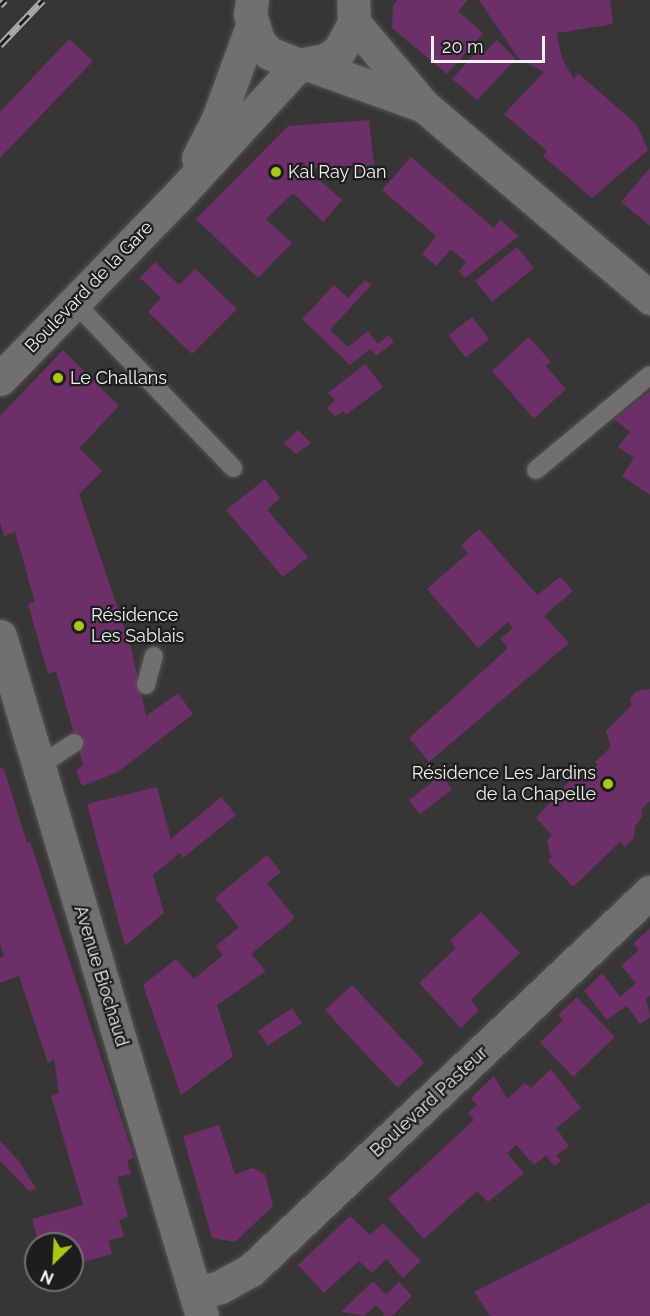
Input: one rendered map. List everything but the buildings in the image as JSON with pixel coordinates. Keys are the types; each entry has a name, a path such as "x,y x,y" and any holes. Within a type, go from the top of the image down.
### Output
{"street":[{"path":"251,7 269,53 424,106"},
{"name":"Boulevard de la Gare","path":"178,196 218,119 251,7"},
{"path":"304,65 339,51 356,8"},
{"path":"356,8 424,106 650,298"},
{"name":"Boulevard de la Gare","path":"0,379 304,65"},
{"name":"Avenue Biochaud","path":"0,636 199,1305"},
{"name":"Boulevard Pasteur","path":"199,1305 220,1287 251,1270 650,892"}],"lane":[{"path":"74,302 233,468"},
{"path":"536,470 650,375"},
{"path":"146,685 154,656"},
{"path":"39,766 74,743"}],"railway":[{"path":"0,5 5,0"},
{"path":"0,45 43,0"}],"place":[{"name":"Kal Ray Dan","path":"276,172"},
{"name":"Le Challans","path":"58,378"},
{"name":"Résidence Les Sablais","path":"79,626"},
{"name":"Résidence Les Jardins de la Chapelle","path":"608,784"}]}
